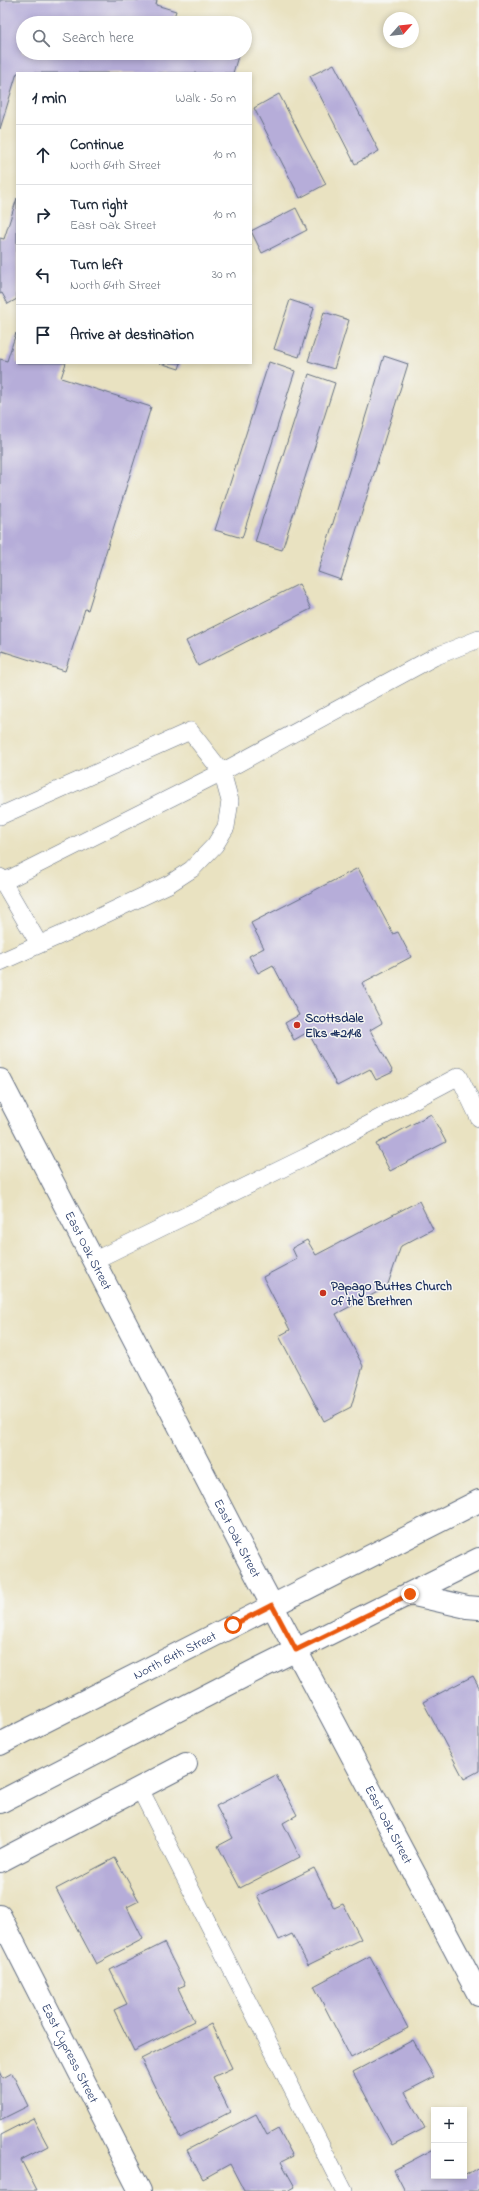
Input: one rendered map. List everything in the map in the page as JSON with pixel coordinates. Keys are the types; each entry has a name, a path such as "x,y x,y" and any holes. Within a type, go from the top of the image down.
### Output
{"street":[{"name":"East Oak Street","path":"0,1080 272,1605 479,1995"},
{"name":"North 64th Street","path":"0,1744 272,1605 479,1502"},
{"path":"0,1802 296,1650 479,1559"},
{"path":"410,1594 467,1607 479,1608"},
{"path":"0,1861 186,1764"},
{"name":"East Cypress Street","path":"0,1916 140,2191"}],"lane":[{"path":"39,944 2,880 222,772 434,657 479,638"},
{"path":"0,816 190,731 222,772 230,801 226,827 215,845 192,869 168,884 0,962"},
{"path":"93,1262 306,1157 459,1076 479,1118"},
{"path":"140,1789 344,2191"}],"building":[{"path":"0,0 157,0 156,5 176,11 174,16 16,16 16,60 237,60 233,72 16,72 0,129"},
{"path":"334,64 379,151 355,164 310,76"},
{"path":"279,94 326,184 300,198 254,108"},
{"path":"16,201 16,300 8,304 2,293 0,294 0,238 4,239"},
{"path":"296,208 307,230 262,253 252,230"},
{"path":"290,300 314,308 299,357 274,349"},
{"path":"324,312 349,320 334,369 308,361"},
{"path":"16,333 16,364 66,364 61,378 151,407 88,610 85,609 65,671 2,651 0,658 0,359 7,361"},
{"path":"384,356 408,364 341,580 318,572"},
{"path":"269,362 295,371 242,538 215,530"},
{"path":"163,364 181,364 179,369"},
{"path":"309,374 335,383 282,550 255,542"},
{"path":"299,584 311,609 198,666 186,641"},
{"path":"358,868 393,934 398,932 411,957 362,983 382,1023 370,1030 393,1072 376,1080 370,1069 337,1086 308,1032 294,1040 285,1023 299,1015 273,965 258,973 249,956 264,948 251,923"},
{"path":"431,1114 446,1142 390,1171 376,1144"},
{"path":"419,1201 433,1229 401,1246 387,1287 336,1314 363,1366 351,1407 324,1421 279,1336 290,1330 263,1277 297,1259 292,1248 307,1240 316,1255"},
{"path":"473,1676 479,1687 479,1771 464,1779 423,1702"},
{"path":"276,1775 297,1815 283,1823 300,1857 240,1888 218,1846 233,1838 216,1806"},
{"path":"115,1858 139,1901 127,1907 143,1939 96,1964 56,1889"},
{"path":"314,1868 334,1908 343,1904 361,1939 308,1965 292,1934 279,1940 257,1896"},
{"path":"164,1943 185,1985 178,1988 194,2021 134,2051 114,2010 127,2004 110,1970"},
{"path":"370,1956 408,2028 351,2058 314,1986"},
{"path":"211,2024 232,2068 213,2077 230,2112 180,2138 141,2059"},
{"path":"413,2040 434,2077 405,2092 425,2128 392,2145 353,2072"},
{"path":"0,2071 3,2078 12,2073 28,2106 0,2120"},
{"path":"256,2114 267,2135 278,2129 293,2156 281,2162 295,2187 288,2191 244,2191 230,2164 203,2179 187,2150"},
{"path":"33,2118 48,2146 21,2160 37,2191 0,2191 0,2135"},
{"path":"431,2151 431,2179 467,2179 467,2174 479,2167 479,2191 405,2191 394,2170"}],"place":[{"name":"Scottsdale Elks #2148","path":"297,1025"},
{"name":"Papago Buttes Church of the Brethren","path":"323,1293"}],"route":[{"path":"233,1625 272,1605 296,1650 410,1594"}]}
